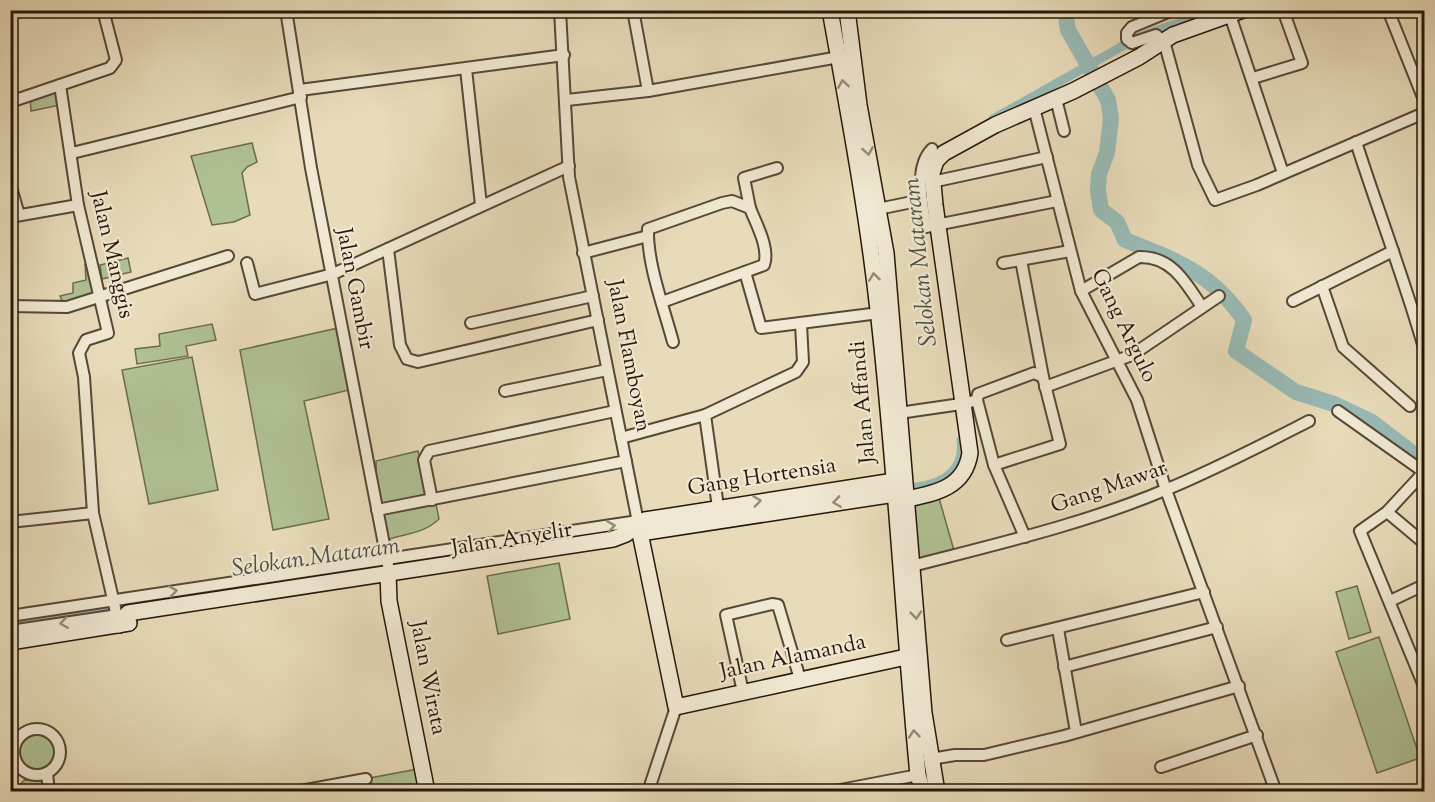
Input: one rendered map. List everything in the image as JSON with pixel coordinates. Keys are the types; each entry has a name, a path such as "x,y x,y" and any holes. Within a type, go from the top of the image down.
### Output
{"main road":[{"name":"Jalan Affandi","path":"830,10 871,211 886,253 913,657 918,775 923,792"},
{"name":"Jalan Affandi","path":"847,10 871,211 879,313 912,566 913,657 937,792"},
{"path":"902,489 952,486 964,473 970,453 934,226 932,182 934,167 944,153 1034,108 1074,91 1139,57 1164,41 1201,23 1237,13"},
{"name":"Gang Hortensia","path":"639,525 718,507 902,489"},
{"name":"Gang Hortensia","path":"639,525 902,489"},
{"name":"Jalan Anyelir","path":"117,611 128,613 388,569 620,546 632,541 639,525"},
{"name":"Jalan Flamboyan","path":"639,525 676,707"},
{"name":"Jalan Wirata","path":"388,569 427,792"},
{"path":"10,642 117,611"},
{"name":"Jalan Alamanda","path":"676,707 800,679 913,657"}],"street":[{"path":"10,102 110,69 116,60 103,10"},
{"name":"Jalan Gambir","path":"286,10 311,168 388,569"},
{"name":"Jalan Flamboyan","path":"560,10 567,100 568,166 583,253 639,525"},
{"path":"633,10 648,91"},
{"path":"1173,10 1150,14 1129,29 1128,41 1156,35 1164,41 1198,165 1215,200 1425,113"},
{"path":"1253,78 1302,63 1283,10"},
{"path":"1388,10 1425,100"},
{"path":"1237,13 1253,78 1283,173"},
{"path":"72,153 300,94 564,55"},
{"path":"567,100 648,91 839,57"},
{"path":"466,69 481,205"},
{"name":"Jalan Manggis","path":"60,85 78,205 108,333 86,340 79,353 84,377 93,513 117,611"},
{"path":"1056,99 1064,131"},
{"name":"Gang Argulo","path":"1034,108 1056,201 1081,291 1137,400 1166,490 1276,792"},
{"path":"1356,142 1425,348"},
{"path":"932,149 923,162 922,200 934,226 1056,201"},
{"path":"932,182 1047,157"},
{"path":"247,263 255,294 333,274 568,166"},
{"path":"662,302 764,265 766,260 750,208 744,178 777,168"},
{"path":"10,184 15,216 78,205"},
{"path":"871,211 922,200"},
{"path":"673,342 648,236 651,226 732,201 750,208"},
{"path":"583,253 648,236"},
{"path":"388,249 400,345 407,359 412,362 446,357 598,320"},
{"path":"1004,263 1070,251"},
{"path":"1293,301 1393,251"},
{"path":"11,305 67,307 228,256"},
{"path":"1081,291 1139,257 1149,257 1174,268 1202,307"},
{"path":"994,465 1060,444 1044,382 1021,260"},
{"path":"745,272 761,328 879,313"},
{"path":"1322,286 1343,347 1410,406"},
{"path":"471,323 593,296"},
{"path":"1044,382 1117,362 1219,296"},
{"path":"621,438 705,415 796,372 803,362 801,324"},
{"path":"505,391 607,370"},
{"path":"898,413 962,404 978,394 1034,373 1044,382"},
{"path":"962,404 994,465 1025,537"},
{"path":"432,500 424,460 429,451 615,411"},
{"path":"1338,411 1424,471 1387,512 1360,531 1425,686"},
{"path":"705,415 718,507"},
{"name":"Gang Mawar","path":"912,566 1025,537 1166,490 1309,421"},
{"path":"378,510 626,461"},
{"path":"1387,512 1424,542"},
{"path":"10,522 93,513"},
{"path":"10,631 117,611 388,569 639,525"},
{"path":"1390,601 1425,585"},
{"path":"1007,640 1204,592"},
{"path":"742,692 726,615 772,604 778,605 800,679"},
{"path":"10,616 117,611"},
{"path":"1064,667 1217,627"},
{"path":"1058,629 1076,732"},
{"path":"931,759 955,755 984,755 1076,732 1239,686"},
{"path":"648,792 676,707"},
{"path":"47,773 27,773 16,762 14,746 17,740 29,731 43,730 50,733 58,744 59,758 47,773 50,792"},
{"path":"1161,767 1257,735"},
{"path":"830,792 918,775"},
{"path":"295,792 366,779"}],"green space":[{"path":"56,88 60,105 31,111 30,96"},
{"path":"252,143 257,162 247,167 242,173 250,215 234,222 212,225 191,156"},
{"path":"128,258 131,272 102,279 100,265"},
{"path":"90,263 96,296 63,303 60,296 73,293 73,283 86,280 85,264"},
{"path":"212,324 216,340 186,346 188,356 137,364 135,349 160,346 159,334"},
{"path":"338,328 349,390 304,401 329,519 273,530 240,350"},
{"path":"192,357 218,490 149,504 122,370"},
{"path":"418,451 429,496 377,507 376,461"},
{"path":"937,491 955,554 919,562 912,493"},
{"path":"436,504 439,519 433,524 421,530 386,540 382,514"},
{"path":"559,563 570,619 498,634 487,576"},
{"path":"1357,586 1371,632 1349,639 1336,592"},
{"path":"1379,637 1420,758 1377,773 1336,652"},
{"path":"37,735 49,740 54,752 49,764 37,769 25,764 20,752 25,740"},
{"path":"418,769 422,792 295,792"},
{"path":"24,780 43,781 45,791 15,792"}],"waterway":[{"path":"1065,10 1068,30 1108,100 1111,118 1107,153 1099,174 1098,191 1101,210 1117,222 1125,240 1177,262 1206,279 1219,290 1244,320 1236,351 1296,392 1334,404 1372,422 1424,462"},
{"name":"Selokan Mataram","path":"993,119 1137,38 1214,10"},
{"name":"Selokan Mataram","path":"901,488 934,483 952,472 958,464 961,440"},
{"name":"Selokan Mataram","path":"538,543 601,532"},
{"name":"Selokan Mataram","path":"10,622 219,592"}]}
